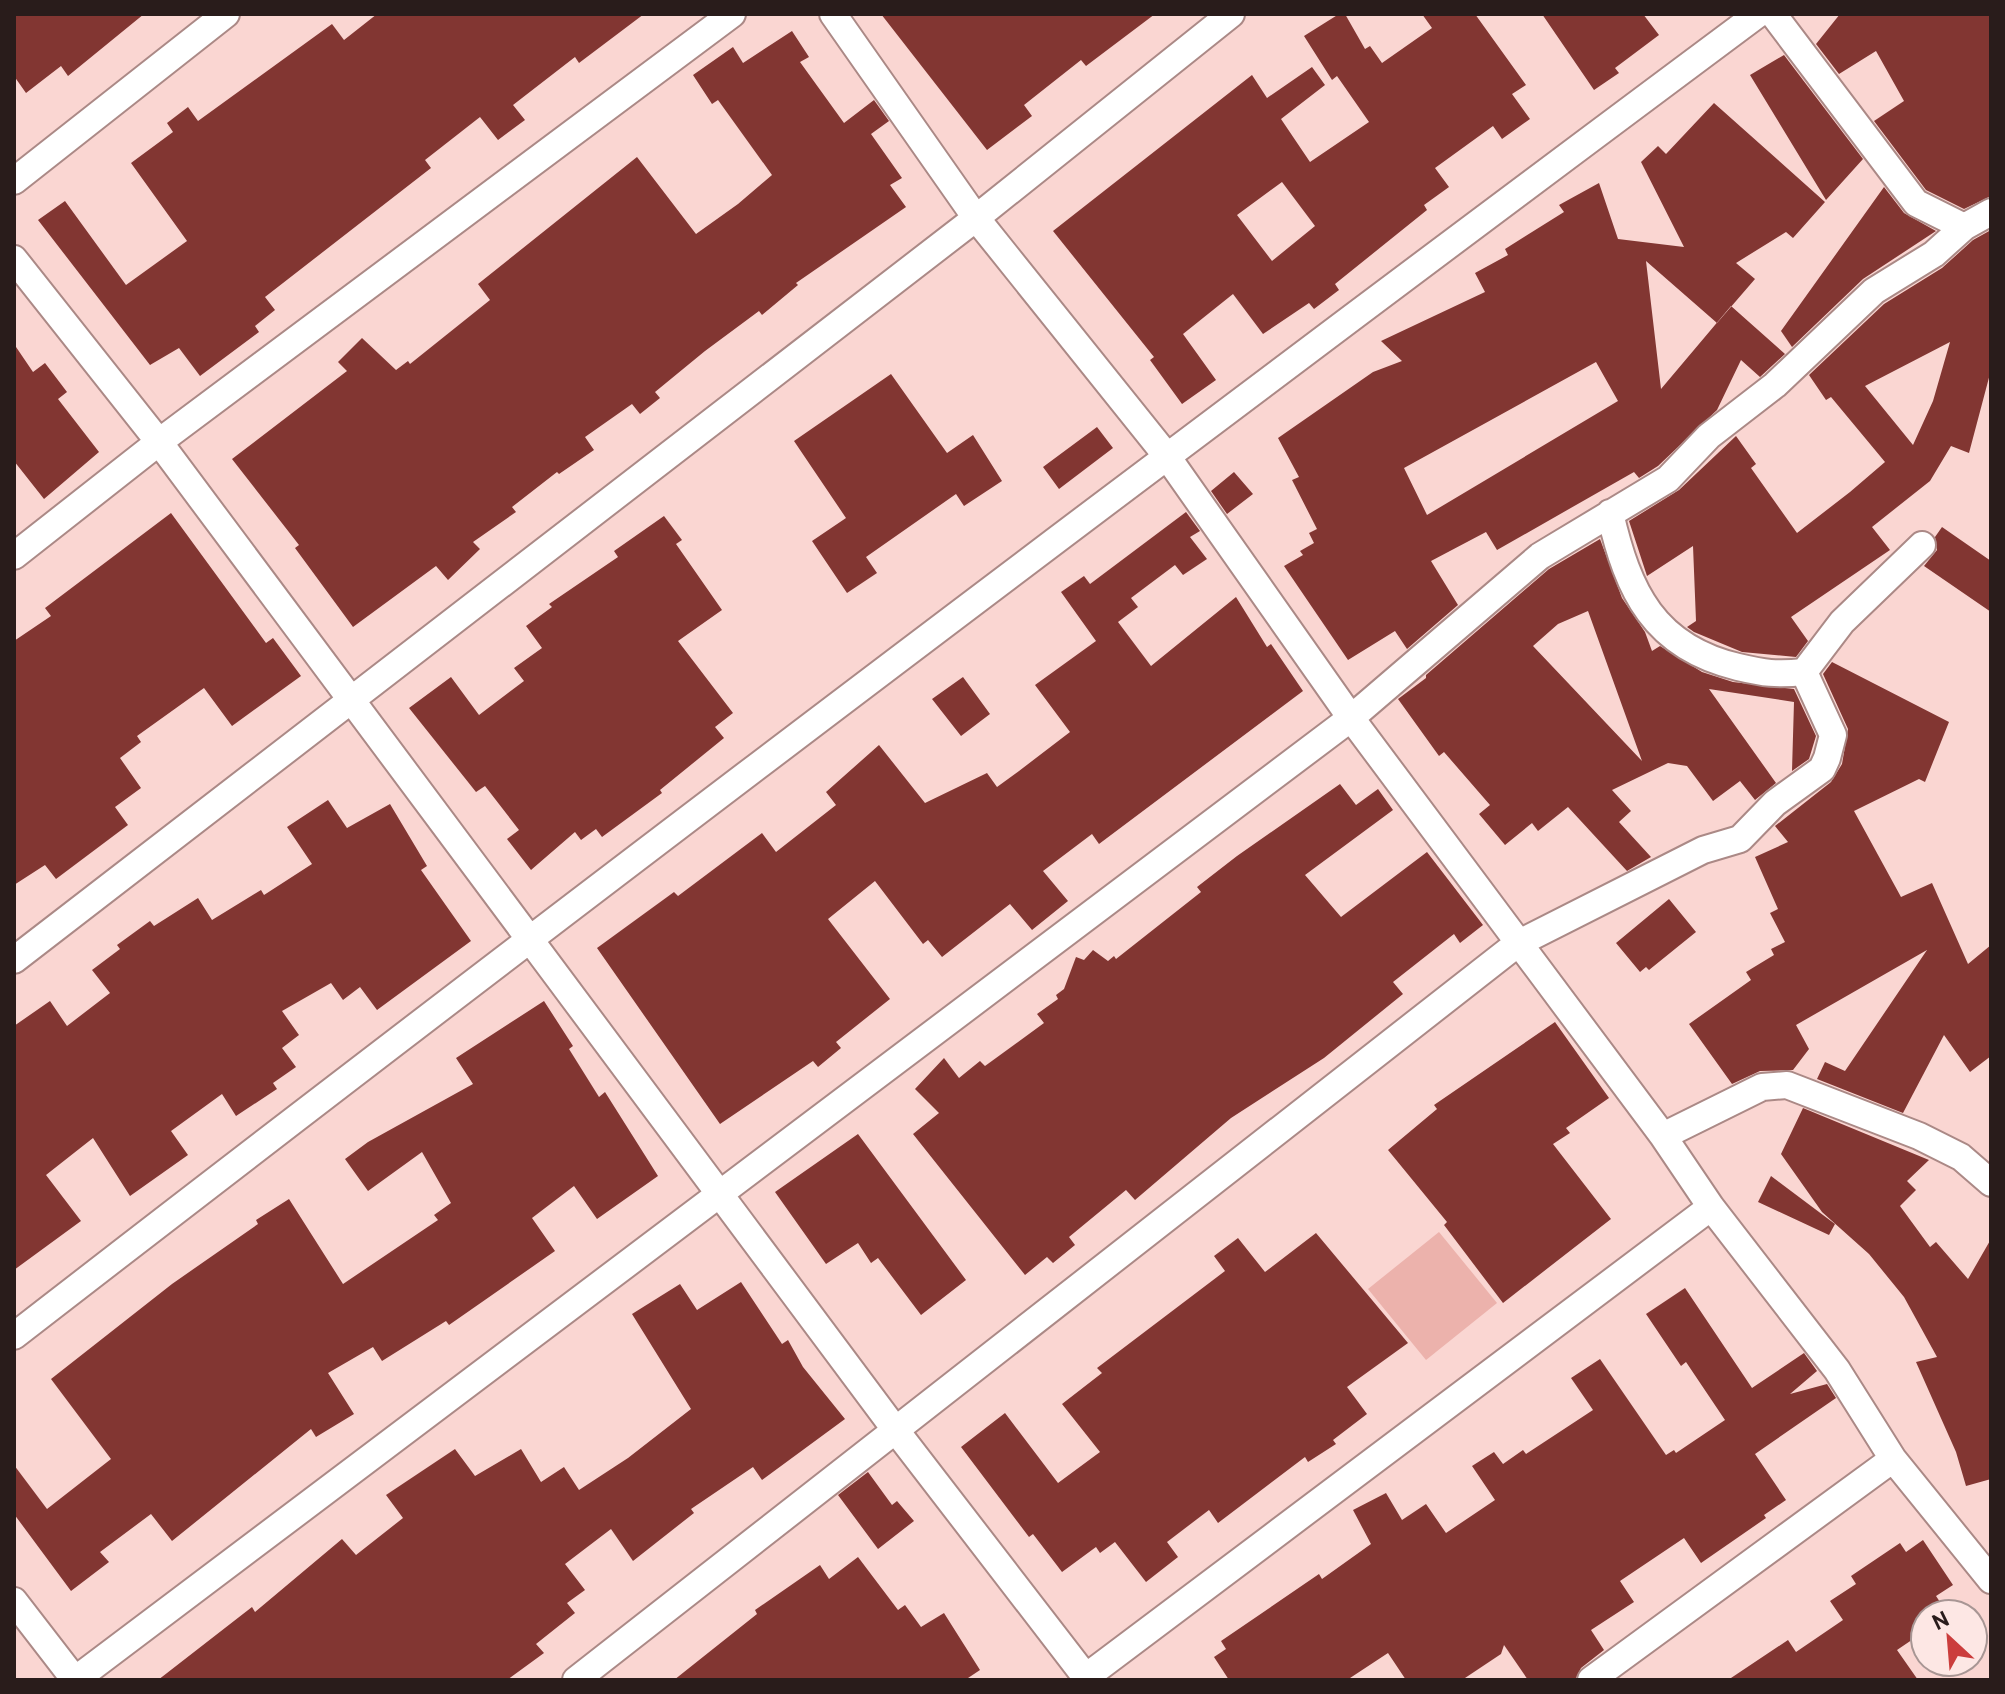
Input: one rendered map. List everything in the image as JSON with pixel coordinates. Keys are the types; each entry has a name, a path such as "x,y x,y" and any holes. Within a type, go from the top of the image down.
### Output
{"street":[{"path":"14,181 226,14"},
{"path":"14,556 159,442 732,14"},
{"path":"833,14 976,218 1166,455 1351,718 1663,1136 1711,1207 1837,1370 1893,1459 1991,1580"},
{"path":"14,960 976,218 1231,14"},
{"path":"14,1336 529,937 1166,455 1758,14"},
{"path":"1773,14 1916,203 1964,227"},
{"path":"14,1601 75,1680 1351,718 1540,556 1668,479 1709,436 1775,385 1874,291 1934,254 1964,227 1991,212"},
{"path":"14,259 159,442 897,1432 1086,1679 1711,1207"},
{"path":"1610,513 1620,554 1639,595 1671,639 1704,659 1773,676 1804,672 1842,622 1922,545"},
{"path":"576,1680 897,1432 1517,944 1703,850 1740,839 1775,803 1822,769 1833,735 1804,672"},
{"path":"1663,1136 1762,1087 1787,1085 1919,1136 1961,1157 1991,1183"},
{"path":"1591,1680 1893,1459"}],"shaded area":[{"path":"1439,1232 1497,1303 1426,1360 1368,1289"}],"building":[{"path":"14,14 144,14 68,76 61,66 26,93 14,76"},
{"path":"377,14 644,14 579,63 575,57 513,105 525,120 498,140 480,117 425,160 431,168 265,297 275,310 255,326 259,332 200,376 179,348 150,365 38,220 65,201 126,285 187,241 131,163 173,132 167,123 188,107 198,121 332,24 344,40"},
{"path":"881,14 1155,14 1086,66 1081,60 1024,105 1032,116 987,150"},
{"path":"1339,14 1345,14 1365,49 1370,46 1382,63 1432,28 1422,14 1475,14 1526,85 1512,94 1530,119 1502,139 1493,126 1435,168 1449,187 1424,205 1427,210 1335,284 1339,290 1314,309 1309,303 1263,334 1233,294 1183,334 1216,380 1182,404 1150,360 1154,357 1053,231 1252,75 1267,98 1312,67 1325,85 1281,119 1310,162 1369,122 1337,76 1332,80 1304,36","holes":["1282,182 1315,226 1272,261 1237,215"]},
{"path":"1542,14 1643,14 1659,35 1615,68 1619,73 1594,90"},
{"path":"1840,14 1991,14 1991,196 1964,209 1926,190 1874,121 1904,101 1876,51 1839,74 1816,44"},
{"path":"792,31 809,57 800,62 844,123 874,100 889,121 871,134 902,178 890,185 906,207 796,283 798,285 762,315 759,311 705,351 655,392 660,398 640,414 632,404 585,437 594,450 559,474 557,472 512,507 516,512 473,542 480,549 448,580 436,566 353,627 295,548 299,545 232,459 347,371 338,362 362,338 396,370 408,361 410,364 490,300 478,284 637,157 696,234 738,204 772,175 718,100 712,104 693,75 733,47 743,63"},
{"path":"1784,55 1863,159 1826,200 1750,75"},
{"path":"1714,103 1825,202 1793,238 1786,232 1736,263 1755,279 1731,306 1785,354 1760,377 1741,360 1717,410 1658,466 1639,478 1634,472 1497,550 1486,532 1431,561 1458,605 1407,649 1395,631 1348,660 1284,566 1303,555 1300,551 1314,543 1309,533 1317,529 1292,480 1299,477 1278,438 1373,372 1402,361 1381,341 1485,292 1475,273 1508,255 1505,249 1564,212 1559,205 1599,183 1618,239 1684,247 1641,162 1658,146 1666,154","holes":["1646,261 1717,323 1661,389","1596,362 1618,401 1427,515 1404,468"]},
{"path":"1884,187 1904,213 1936,231 1863,279 1792,347 1781,331"},
{"path":"1991,230 1991,370 1969,453 1951,446 1930,481 1872,527 1890,550 1791,617 1808,641 1796,657 1742,652 1687,627 1696,621 1693,546 1647,576 1629,521 1679,490 1736,436 1756,464 1751,468 1797,533 1850,492 1885,462 1831,397 1826,400 1809,375 1884,304 1942,268 1973,240","holes":["1950,342 1933,401 1913,445 1865,386"]},
{"path":"14,344 33,372 45,363 67,392 58,399 99,452 44,499 14,461"},
{"path":"891,374 947,453 973,435 1002,481 964,506 956,494 866,557 877,573 847,593 812,541 846,518 794,441"},
{"path":"1097,427 1113,448 1059,489 1043,467"},
{"path":"1234,472 1253,494 1227,514 1211,491"},
{"path":"1186,512 1200,531 1190,537 1207,559 1183,575 1175,565 1131,598 1138,607 1118,622 1151,666 1236,597 1267,647 1271,644 1303,691 1099,844 1092,834 1043,871 1068,901 1032,930 1010,904 942,957 928,940 923,944 875,881 828,919 890,999 836,1042 841,1048 818,1067 813,1061 720,1124 597,948 674,892 678,896 762,833 776,852 836,805 826,792 879,745 925,803 987,773 997,787 1019,771 1070,732 1035,685 1096,641 1061,592 1084,576 1090,584"},
{"path":"171,513 266,643 273,638 301,676 232,726 204,688 137,736 141,742 120,758 141,788 115,807 128,825 56,879 45,865 14,885 14,641 51,616 45,608"},
{"path":"664,516 682,540 676,544 722,610 678,641 733,713 715,727 724,738 660,790 662,793 602,837 596,829 581,840 575,832 531,870 507,839 519,830 485,786 476,792 409,708 451,677 479,715 524,681 514,668 542,648 526,626 552,607 549,604 618,557 614,551"},
{"path":"1942,527 1991,561 1991,612 1924,566 1937,550 1935,537"},
{"path":"1600,539 1622,598 1645,632 1652,651 1660,646 1702,672 1733,682 1794,689 1816,736 1809,759 1792,771 1794,702 1709,689 1776,783 1755,800 1740,781 1713,801 1687,766 1668,763 1612,790 1631,811 1619,822 1651,857 1627,871 1568,807 1538,831 1532,823 1505,845 1479,814 1490,805 1444,752 1439,756 1398,699 1549,569","holes":["1588,611 1642,761 1533,646 1558,624"]},
{"path":"1832,662 1949,722 1925,782 1919,779 1854,811 1901,897 1932,883 1968,964 1991,945 1991,1056 1970,1072 1944,1035 1903,1113 1817,1079 1825,1062 1845,1071 1927,950 1796,1025 1809,1049 1793,1070 1760,1071 1732,1084 1689,1024 1751,980 1746,972 1774,955 1771,949 1785,942 1770,913 1778,909 1755,857 1788,842 1775,826 1831,782 1842,764 1848,729 1823,674"},
{"path":"963,677 990,714 961,736 932,699"},
{"path":"1340,784 1356,805 1378,789 1393,810 1305,875 1341,917 1427,852 1483,925 1460,943 1454,934 1393,982 1403,994 1324,1058 1231,1118 1135,1200 1126,1190 1069,1237 1075,1245 1053,1263 1047,1257 1025,1275 913,1134 939,1113 915,1089 944,1058 959,1078 980,1061 985,1066 1044,1023 1037,1014 1058,999 1056,995 1064,989 1076,957 1084,960 1093,950 1108,961 1114,956 1116,959 1201,892 1197,887"},
{"path":"328,800 347,828 390,804 427,866 421,870 471,941 377,1010 360,987 343,1000 331,983 282,1011 299,1035 282,1048 296,1067 273,1083 277,1089 236,1116 222,1094 171,1131 188,1155 130,1196 93,1138 46,1175 81,1221 14,1270 14,1026 50,1001 67,1026 110,993 92,970 120,949 117,945 150,921 154,926 198,898 212,920 261,890 264,895 312,864 287,827"},
{"path":"1669,899 1696,932 1649,970 1646,967 1640,972 1616,943"},
{"path":"544,1001 573,1046 569,1049 599,1097 605,1092 658,1176 597,1219 574,1186 532,1218 555,1251 449,1325 446,1321 382,1361 373,1347 328,1373 354,1414 316,1437 311,1429 172,1541 151,1514 100,1552 109,1562 71,1591 14,1514 14,1465 47,1509 111,1459 51,1379 172,1284 258,1224 256,1220 289,1199 343,1284 438,1220 434,1215 451,1203 422,1152 368,1191 345,1159 368,1142 473,1084 456,1058"},
{"path":"1555,1022 1609,1098 1566,1128 1570,1133 1553,1144 1611,1219 1503,1303 1444,1225 1447,1222 1388,1150 1437,1109 1434,1105"},
{"path":"1803,1108 1929,1160 1907,1181 1916,1190 1900,1206 1930,1247 1936,1242 1968,1279 1991,1239 1991,1479 1966,1486 1956,1452 1916,1362 1937,1357 1904,1297 1869,1254 1822,1212 1781,1154"},
{"path":"858,1134 966,1280 921,1315 878,1258 871,1263 858,1243 826,1264 775,1192"},
{"path":"1771,1176 1835,1224 1829,1235 1758,1202"},
{"path":"1316,1233 1408,1343 1347,1387 1367,1414 1333,1440 1336,1444 1308,1462 1305,1457 1218,1523 1209,1510 1167,1542 1178,1557 1146,1582 1115,1542 1100,1553 1096,1547 1062,1572 1033,1534 1029,1537 961,1447 1005,1413 1058,1483 1100,1452 1062,1404 1102,1373 1097,1368 1225,1271 1214,1256 1238,1238 1265,1272"},
{"path":"741,1282 782,1344 788,1340 803,1367 845,1419 762,1480 753,1467 691,1509 694,1513 633,1561 611,1529 565,1564 585,1590 567,1603 575,1613 536,1644 544,1653 507,1680 158,1680 252,1607 255,1612 342,1539 356,1555 403,1518 386,1495 455,1449 475,1476 521,1449 541,1482 564,1467 579,1490 628,1458 691,1409 632,1314 680,1284 697,1310"},
{"path":"1685,1288 1752,1388 1804,1353 1817,1371 1790,1394 1827,1384 1836,1398 1755,1454 1786,1500 1764,1515 1766,1518 1701,1563 1684,1538 1620,1581 1634,1602 1591,1630 1604,1650 1581,1668 1575,1680 1528,1680 1504,1645 1501,1654 1462,1680 1406,1680 1388,1653 1347,1680 1229,1680 1214,1657 1226,1649 1221,1641 1319,1574 1322,1579 1371,1544 1353,1510 1386,1493 1402,1520 1426,1504 1446,1533 1495,1500 1472,1466 1494,1452 1503,1464 1523,1450 1526,1454 1593,1410 1571,1378 1600,1359 1666,1455 1674,1450 1676,1453 1725,1420 1686,1362 1681,1366 1646,1314"},
{"path":"868,1472 892,1505 897,1501 914,1521 878,1549 838,1495"},
{"path":"1923,1540 1953,1585 1937,1598 1909,1598 1909,1642 1897,1650 1909,1667 1909,1678 1918,1680 1728,1680 1788,1640 1796,1652 1843,1620 1830,1601 1856,1584 1851,1576 1900,1543 1906,1552"},
{"path":"858,1557 898,1610 905,1605 921,1627 944,1613 980,1670 965,1680 674,1680 757,1614 755,1610 820,1565 829,1579"}]}
